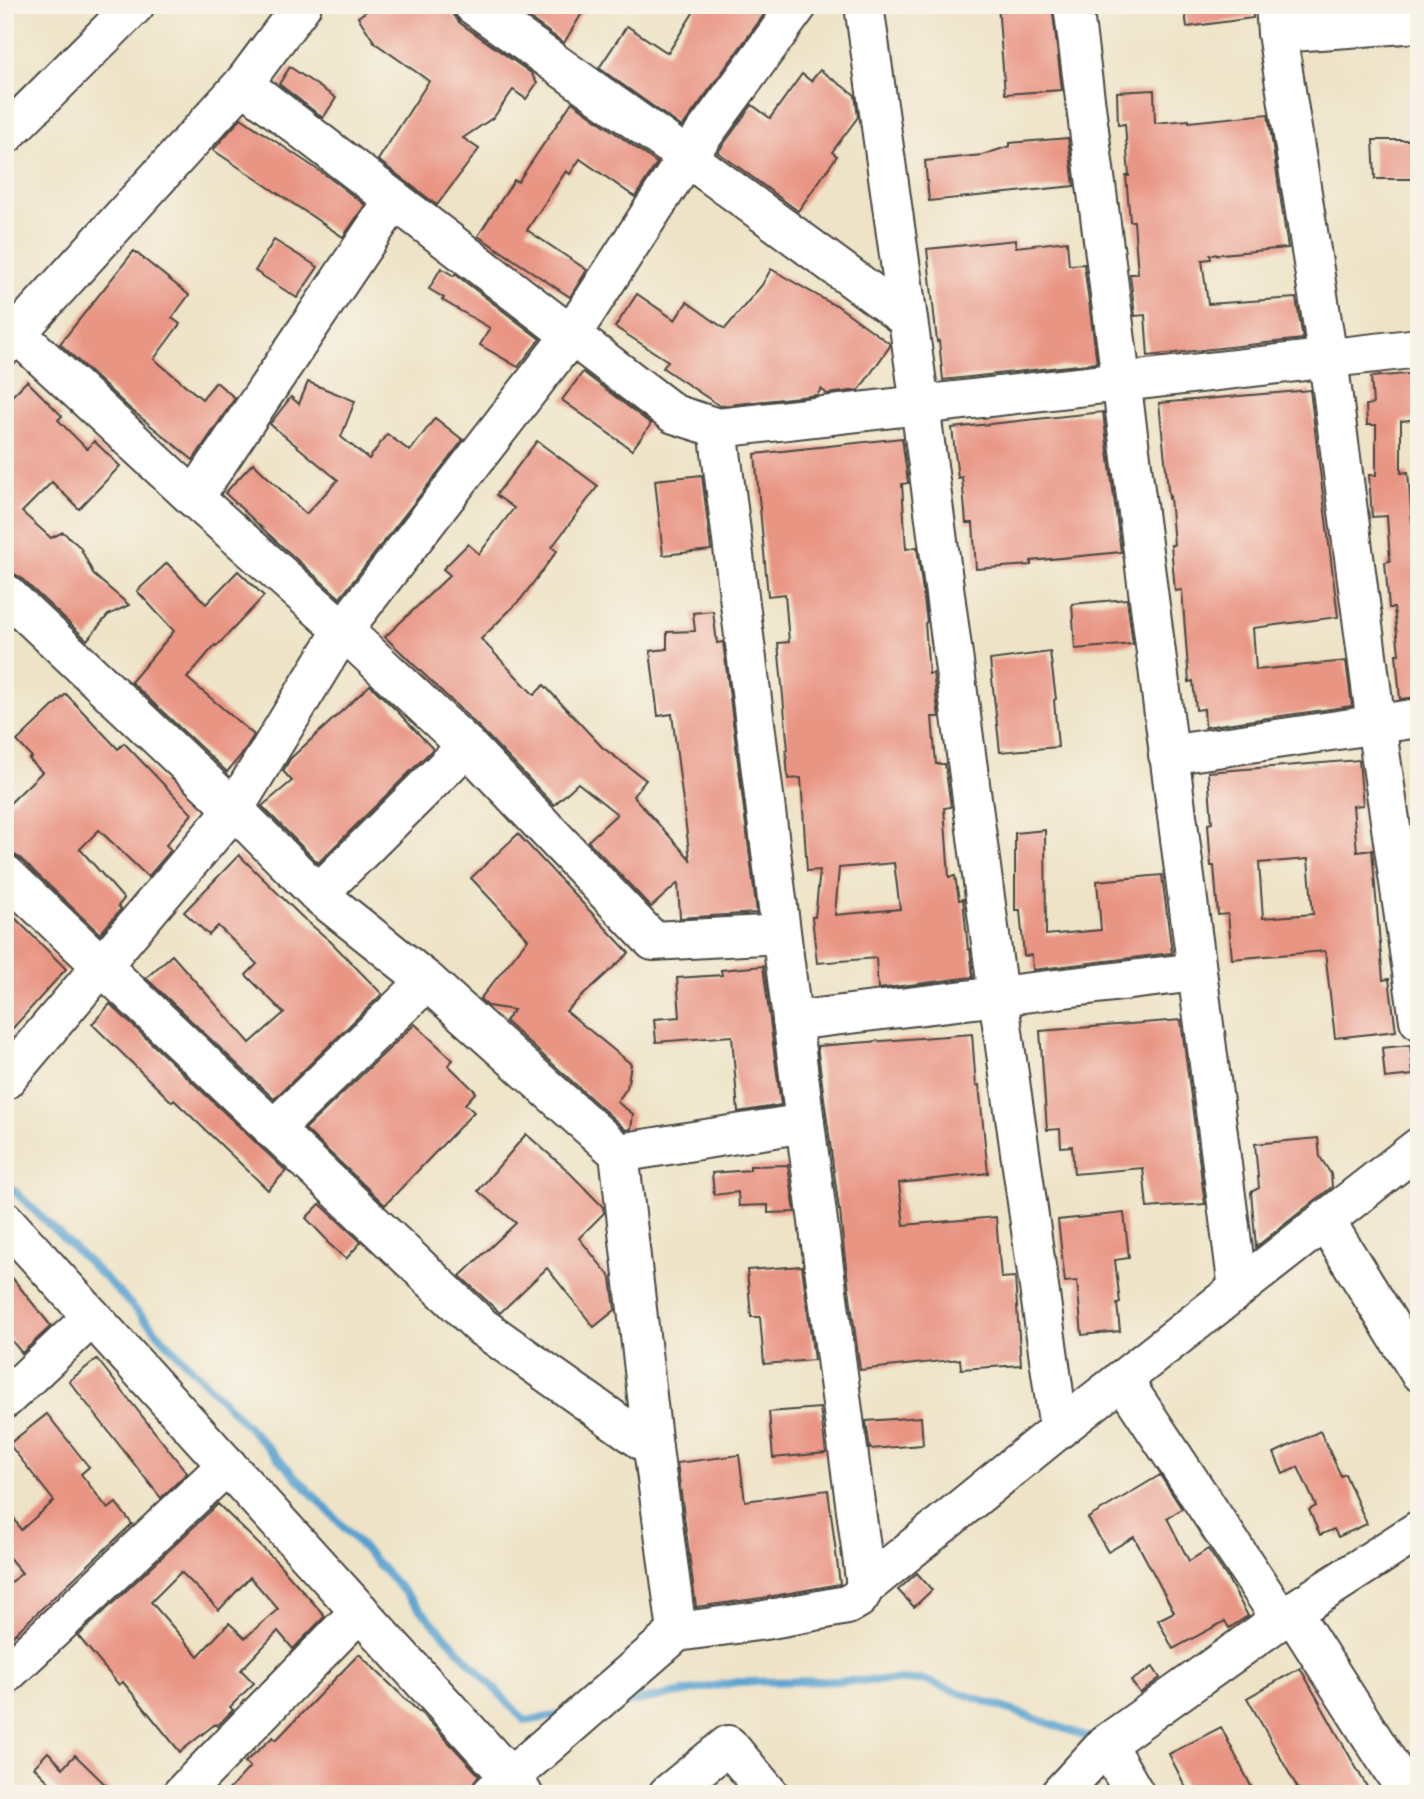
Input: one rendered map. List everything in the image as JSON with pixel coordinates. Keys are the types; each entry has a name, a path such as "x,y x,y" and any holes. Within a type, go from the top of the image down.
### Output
{"street":[{"path":"302,5 243,84 11,340 343,630 467,746 653,941 781,934"},
{"path":"474,5 906,318"},
{"path":"5,1080 233,809 343,630 571,335 687,157 798,5"},
{"path":"864,5 1059,1429"},
{"path":"1073,5 1238,1289"},
{"path":"5,135 114,12"},
{"path":"1419,23 1276,19 1328,359 1376,724 1419,1020"},
{"path":"243,84 674,414 718,428 1419,348"},
{"path":"194,499 394,200"},
{"path":"718,428 866,1586"},
{"path":"5,593 233,809 318,894 427,981 619,1153 677,1632"},
{"path":"1168,755 1419,718"},
{"path":"318,894 467,746"},
{"path":"5,874 482,1327 653,1448"},
{"path":"792,1021 1196,972"},
{"path":"274,1130 427,981"},
{"path":"619,1153 805,1123"},
{"path":"5,1221 360,1611 508,1788 677,1632 847,1605 859,1598 866,1586 1059,1429 1419,1147"},
{"path":"1325,1220 1419,1372"},
{"path":"5,1399 92,1317"},
{"path":"1122,1379 1408,1794"},
{"path":"5,1675 227,1465"},
{"path":"1060,1794 1106,1744 1287,1615 1419,1530"},
{"path":"183,1794 360,1611"},
{"path":"1106,1744 1135,1794"},
{"path":"668,1794 728,1745 769,1794"}],"building":[{"path":"375,5 452,5 453,15 460,23 531,73 537,83 526,99 513,90 494,117 463,138 479,149 437,205 378,160 429,81 375,43 358,17"},
{"path":"511,5 587,5 564,43"},
{"path":"698,5 771,5 682,127 599,68 627,26 668,53"},
{"path":"998,5 1052,5 1062,90 1005,94"},
{"path":"1184,5 1252,5 1253,18 1187,27"},
{"path":"290,67 336,98 323,118 279,84"},
{"path":"820,70 855,95 858,117 832,152 837,156 798,211 718,152 752,105 770,118 802,74 811,81"},
{"path":"1154,90 1155,123 1268,114 1288,248 1210,255 1211,259 1202,260 1208,304 1296,298 1303,339 1148,356 1145,315 1135,316 1130,274 1138,274 1134,221 1130,221 1126,176 1129,176 1125,124 1118,125 1117,92"},
{"path":"572,102 657,163 635,197 580,159 570,174 566,171 527,230 587,270 570,297 478,236 514,180 518,182"},
{"path":"241,118 365,205 343,237 213,150"},
{"path":"1068,138 1074,186 929,201 925,161 982,155 1010,146 1010,143"},
{"path":"1373,140 1419,140 1419,179 1375,179"},
{"path":"274,240 318,267 297,298 255,271"},
{"path":"1016,240 1016,247 1067,241 1069,265 1084,264 1097,363 943,380 927,249"},
{"path":"134,251 189,295 172,318 180,324 154,359 202,399 216,382 235,398 193,460 128,407 60,344"},
{"path":"441,268 454,276 455,274 540,339 518,367 480,345 490,328 442,300 444,298 429,289"},
{"path":"771,269 835,304 889,343 890,346 859,390 827,394 821,389 817,395 720,406 663,368 668,361 615,327 637,294 675,320 687,302 725,329 762,285"},
{"path":"583,372 651,424 632,450 562,400"},
{"path":"1419,373 1419,419 1401,421 1401,473 1408,472 1412,522 1419,522 1419,697 1400,699 1394,608 1389,608 1385,562 1390,561 1387,516 1372,517 1369,475 1376,475 1376,425 1367,425 1366,405 1373,404 1371,377"},
{"path":"27,381 62,416 58,420 87,449 94,441 120,466 79,509 52,482 22,512 51,538 63,532 80,547 94,575 129,605 108,615 87,640 20,577 5,572 5,403"},
{"path":"308,382 355,401 341,437 369,459 387,434 410,451 435,418 463,440 340,598 225,493 253,463 306,514 338,480 270,424 291,397 299,404"},
{"path":"1310,390 1338,617 1253,628 1256,670 1346,661 1352,706 1205,727 1204,709 1196,710 1193,681 1189,682 1182,590 1175,591 1170,497 1159,403"},
{"path":"1103,412 1121,552 1031,561 1031,565 976,569 973,523 966,523 962,477 958,478 952,428"},
{"path":"902,438 908,483 902,484 906,549 917,547 927,622 929,674 933,673 939,717 932,717 936,764 945,764 951,807 944,808 949,877 955,876 959,900 963,899 973,977 878,989 876,958 817,963 812,917 815,917 820,870 807,871 801,778 788,779 788,750 778,643 789,642 785,594 768,596 755,454","holes":["894,863 900,909 835,915 839,868"]},
{"path":"537,441 598,486 552,547 557,551 521,599 481,639 534,695 544,685 602,747 646,780 633,796 690,859 672,714 658,716 650,651 667,649 667,632 695,631 693,613 713,611 717,643 723,642 757,913 680,918 678,883 651,907 588,841 617,814 578,783 554,805 482,730 385,637 450,575 443,569 468,544 479,554 514,508 496,495"},
{"path":"702,475 711,550 663,555 655,480"},
{"path":"167,563 206,604 238,571 264,596 217,646 215,645 187,678 254,735 227,772 131,682 174,631 137,591"},
{"path":"1127,599 1133,644 1075,649 1072,604"},
{"path":"1050,652 1058,747 1000,752 990,660"},
{"path":"370,685 433,749 318,863 262,806 292,781 283,771 290,759"},
{"path":"66,694 118,749 124,743 192,814 166,845 171,850 148,877 99,830 80,849 124,899 118,906 121,909 100,934 20,858 5,853 5,808 42,772 17,741"},
{"path":"1359,760 1363,805 1353,806 1357,852 1372,850 1383,980 1389,979 1396,1031 1335,1038 1325,951 1232,959 1228,914 1218,915 1214,866 1211,866 1208,824 1212,823 1208,772","holes":["1308,859 1313,914 1263,918 1259,863"]},
{"path":"1045,830 1046,935 1101,930 1097,881 1162,875 1172,953 1033,970 1032,955 1024,956 1020,910 1015,910 1015,833"},
{"path":"518,834 629,953 566,1011 631,1064 627,1088 617,1102 633,1114 631,1129 626,1130 505,1021 514,1010 488,1006 480,999 528,939 471,878"},
{"path":"239,855 382,994 274,1099 146,978 172,955 250,1043 284,1013 246,975 257,964 218,926 209,935 184,912"},
{"path":"5,904 11,910 9,912 66,969 5,1037"},
{"path":"763,966 781,1105 738,1112 732,1036 656,1042 654,1019 680,1017 677,978 722,975 721,970"},
{"path":"110,1004 286,1171 268,1190 92,1024"},
{"path":"1181,1020 1205,1204 1147,1208 1143,1168 1074,1174 1072,1146 1061,1147 1060,1129 1047,1130 1040,1031"},
{"path":"415,1024 453,1060 448,1065 476,1092 465,1104 474,1112 385,1205 305,1129"},
{"path":"972,1034 988,1173 899,1183 904,1225 996,1217 1001,1278 1015,1277 1021,1365 961,1369 960,1359 860,1370 817,1046"},
{"path":"1410,1045 1413,1075 1385,1078 1382,1048"},
{"path":"526,1134 566,1169 603,1207 604,1213 579,1238 611,1278 615,1310 594,1327 547,1268 500,1313 460,1276 516,1223 478,1191"},
{"path":"1318,1138 1320,1157 1331,1174 1332,1187 1256,1247 1251,1192 1259,1188 1255,1144"},
{"path":"788,1165 795,1212 768,1213 768,1205 739,1206 738,1192 714,1195 712,1173 750,1170 750,1166"},
{"path":"320,1204 361,1242 346,1259 306,1218"},
{"path":"1124,1213 1129,1258 1115,1260 1120,1331 1082,1335 1077,1281 1065,1282 1058,1220"},
{"path":"802,1266 814,1360 764,1364 760,1317 751,1317 747,1270"},
{"path":"5,1269 51,1326 22,1353 5,1333"},
{"path":"97,1359 187,1473 161,1498 69,1381"},
{"path":"820,1408 826,1453 773,1458 769,1412"},
{"path":"47,1414 89,1467 81,1474 108,1509 116,1503 132,1524 5,1643 5,1588 22,1573 5,1553 5,1503 21,1530 54,1501 9,1444"},
{"path":"921,1417 923,1445 870,1449 866,1421"},
{"path":"1320,1431 1341,1476 1345,1474 1367,1524 1338,1537 1334,1529 1320,1535 1309,1510 1316,1506 1298,1467 1283,1474 1274,1453"},
{"path":"739,1455 745,1501 828,1490 840,1584 696,1607 677,1463"},
{"path":"1160,1475 1182,1509 1167,1518 1189,1561 1208,1549 1248,1616 1229,1628 1225,1621 1173,1649 1158,1620 1174,1612 1134,1537 1108,1552 1088,1518"},
{"path":"218,1504 278,1563 325,1616 293,1649 278,1631 241,1670 254,1683 230,1707 233,1710 217,1726 215,1724 180,1752 123,1682 119,1685 78,1636","holes":["181,1572 219,1610 250,1577 278,1609 245,1638 229,1623 198,1656 151,1602"]},
{"path":"917,1573 932,1590 914,1607 898,1590"},
{"path":"359,1654 420,1711 479,1775 470,1787 462,1794 225,1794 250,1767 245,1762 273,1737 276,1740"},
{"path":"1153,1667 1160,1678 1140,1693 1131,1681"},
{"path":"1300,1668 1371,1794 1301,1794 1247,1698"},
{"path":"1221,1727 1255,1794 1189,1794 1169,1754"},
{"path":"48,1752 63,1768 75,1755 115,1794 61,1794 34,1767"}],"waterway":[{"path":"5,1182 109,1282 525,1721 560,1715"},
{"path":"614,1705 737,1682 923,1680 1097,1740"}]}
